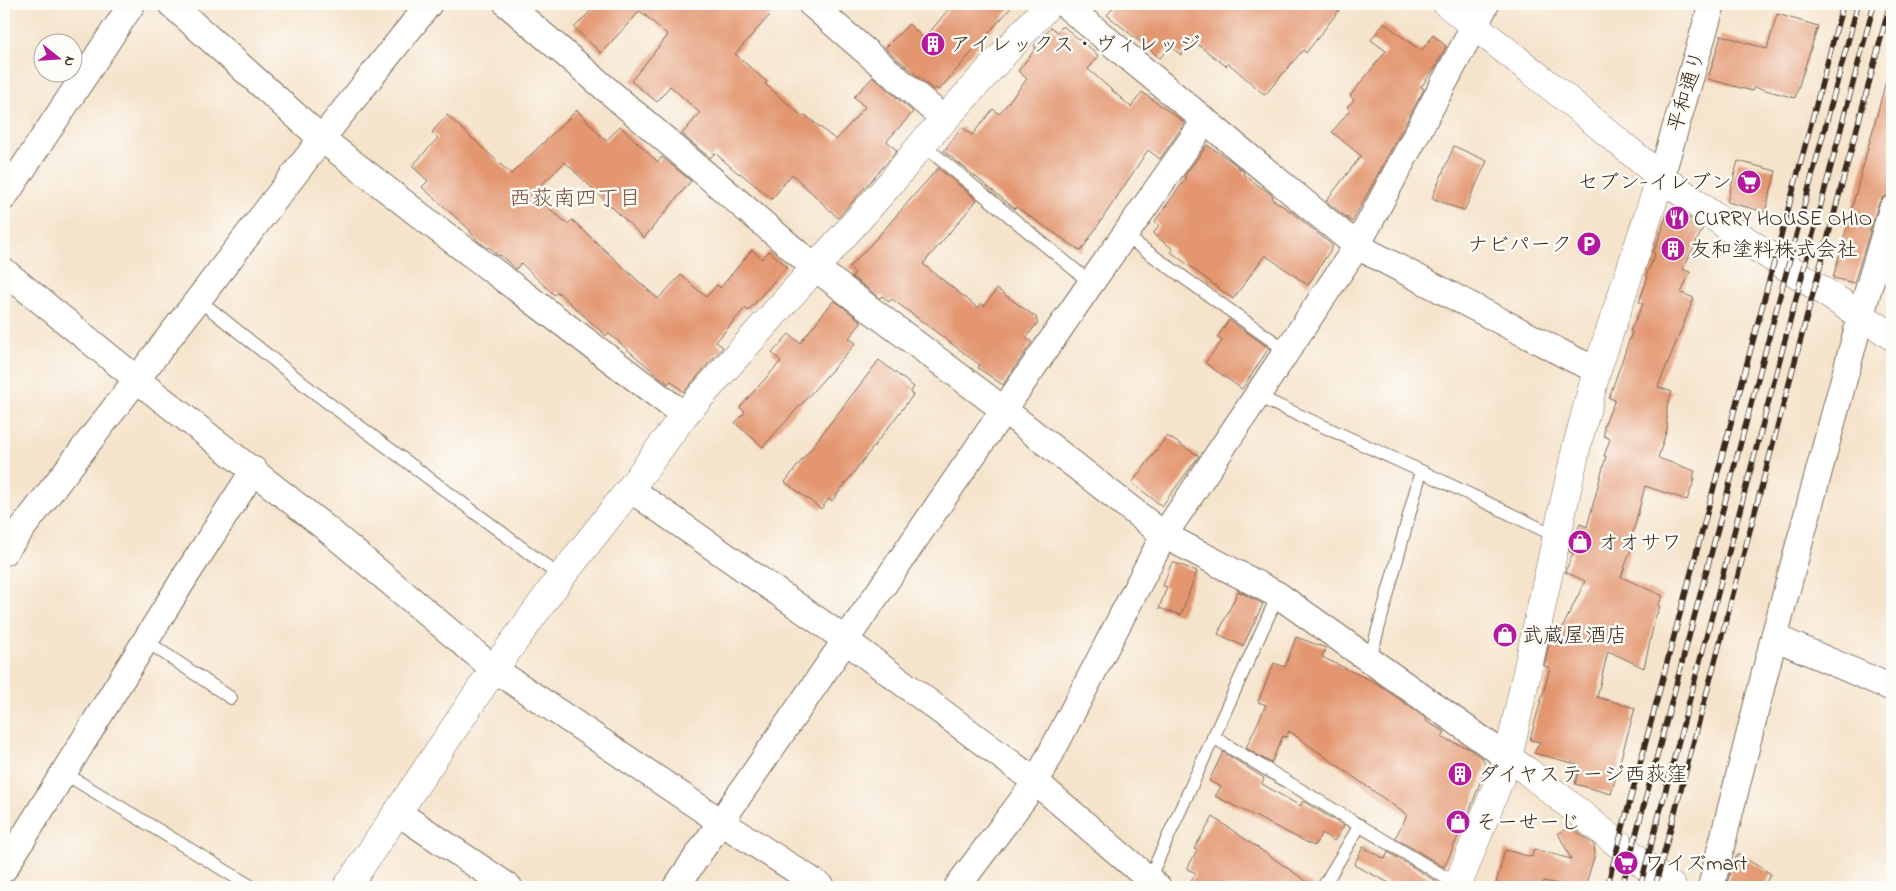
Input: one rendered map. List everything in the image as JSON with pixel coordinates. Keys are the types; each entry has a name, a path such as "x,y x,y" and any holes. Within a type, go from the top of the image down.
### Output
{"street":[{"path":"4,197 132,4"},
{"path":"171,4 322,139 435,228 684,415"},
{"path":"4,552 322,139 429,4"},
{"path":"507,4 814,267 1004,410 1164,535 1278,595 1527,771 1672,887"},
{"path":"811,4 944,119"},
{"path":"347,887 494,670 561,577 630,489 684,415 894,179 944,119 1049,4"},
{"path":"1064,4 1357,246 1575,360 1598,370"},
{"path":"1447,4 1480,14 1661,178 1747,241 1892,336"},
{"name":"平和通り","path":"1661,178 1712,4"},
{"path":"957,887 1036,782 1164,535 1357,246 1480,14"},
{"path":"676,887 1124,234 1205,121"},
{"path":"1458,886 1508,758 1576,449 1598,370 1661,178"},
{"path":"1711,887 1774,637 1861,315 1892,209"},
{"path":"4,271 137,379 254,470 494,670 822,887"},
{"path":"4,870 254,470"},
{"path":"630,489 846,640 1036,782 1153,883"},
{"path":"1774,637 1892,688"},
{"path":"397,812 509,887"}],"lane":[{"path":"922,144 1091,282"},
{"path":"1124,234 1287,351"},
{"path":"199,300 311,390 561,577"},
{"path":"1257,396 1421,471 1558,537"},
{"path":"1370,659 1421,471"},
{"path":"1153,883 1214,737 1278,595"},
{"path":"146,641 230,698"},
{"path":"1214,737 1458,886"},
{"path":"64,773 252,887"},
{"path":"1324,887 1360,825"}],"building":[{"path":"597,4 780,4 735,54 767,82 765,84 803,117 805,115 836,140 865,107 854,97 873,77 913,112 887,141 897,151 838,218 792,174 772,199 715,153 710,158 682,134 700,113 670,86 657,102 631,81 668,35 640,11 601,53 574,28"},
{"name":"アイレックス・ヴィレッジ","path":"953,4 1014,4 939,90 936,88 934,90 885,48 909,24 924,39"},
{"path":"1116,4 1344,4 1306,53 1303,50 1265,95 1228,63 1226,66 1193,41 1181,55 1170,46 1160,58 1107,15"},
{"path":"1777,14 1818,26 1795,98 1754,87 1752,91 1708,79 1721,35 1767,49"},
{"path":"1384,23 1421,51 1433,35 1446,46 1435,68 1421,87 1424,89 1352,222 1326,201 1361,156 1332,132 1350,110 1347,107 1354,100 1350,96 1386,51 1371,40"},
{"path":"1063,26 1099,56 1088,69 1131,107 1142,92 1185,123 1160,159 1148,150 1081,251 1016,207 1015,209 944,151 962,127 972,135 993,109 999,114 1027,79 1018,71 1036,48 1034,46 1051,27 1057,32"},
{"path":"1886,81 1892,82 1892,186 1890,194 1882,198 1878,205 1854,283 1833,278"},
{"path":"577,110 606,141 620,126 658,162 662,157 691,181 644,238 565,162 532,194 568,224 572,220 658,299 681,275 706,297 717,285 720,288 752,250 762,259 769,251 787,266 748,311 745,308 716,342 723,347 684,392 671,381 668,384 608,333 606,336 558,292 554,295 521,263 516,269 500,255 498,256 489,247 478,241 471,231 422,187 428,181 412,166 438,138 432,132 447,115 511,174"},
{"path":"1207,145 1231,161 1244,172 1243,174 1273,196 1272,199 1293,213 1333,246 1308,285 1265,255 1233,299 1171,252 1173,249 1153,234 1159,225 1155,221"},
{"path":"1454,146 1487,161 1464,211 1432,198"},
{"path":"1738,161 1776,171 1765,212 1727,202"},
{"path":"938,168 977,200 923,264 978,308 981,303 984,306 997,289 1037,318 1038,322 1026,338 1032,342 1003,385 978,368 980,365 892,299 889,302 882,296 880,298 852,277 855,273 849,267"},
{"path":"1677,209 1703,228 1683,269 1690,272 1681,293 1694,298 1658,387 1672,392 1667,406 1667,429 1658,458 1695,471 1693,478 1695,478 1687,500 1645,486 1630,544 1632,547 1621,577 1663,596 1658,605 1660,607 1655,618 1644,668 1608,651 1597,697 1635,708 1611,794 1575,784 1580,765 1534,753 1540,742 1530,740 1550,668 1544,666 1552,629 1560,633 1585,581 1565,572 1573,553 1569,552 1571,545 1580,524 1587,527 1606,456 1604,456 1610,439 1604,436 1604,426 1615,400 1609,398 1632,332 1630,331 1643,304 1639,302 1662,227 1668,212"},
{"path":"834,300 862,322 849,338 856,343 763,447 735,423 745,412 740,407 781,361 772,353 789,334 800,343"},
{"path":"1229,320 1269,348 1242,389 1205,363 1222,341 1217,337"},
{"path":"879,360 914,387 910,393 913,395 832,501 829,499 821,509 785,482"},
{"path":"1167,436 1199,456 1162,506 1132,483"},
{"path":"1172,562 1197,571 1181,615 1159,608 1167,587 1163,586"},
{"path":"1238,591 1263,604 1243,646 1218,634"},
{"path":"1296,637 1326,648 1322,657 1376,683 1427,719 1426,721 1445,732 1442,738 1468,748 1482,758 1486,766 1469,813 1444,867 1395,838 1407,815 1289,731 1287,737 1283,736 1271,763 1246,748 1266,705 1258,702 1274,663 1285,667"},
{"path":"1223,752 1264,778 1262,784 1300,806 1303,801 1344,826 1334,841 1322,833 1314,846 1215,796 1221,787 1209,781"},
{"path":"1213,817 1315,887 1188,887 1196,873 1187,869 1197,850 1194,849"},
{"path":"1571,827 1594,845 1595,854 1585,887 1572,887 1544,881 1542,887 1495,887 1505,850 1532,857 1534,849 1571,859 1558,833"},
{"path":"1363,847 1385,859 1388,852 1437,882 1434,887 1397,887 1354,865"},
{"path":"1738,854 1771,874 1763,887 1726,887 1732,865"}],"railway":[{"path":"1607,887 1843,4"},
{"path":"1622,887 1858,4"},
{"path":"1640,887 1874,4"},
{"path":"1655,887 1890,4"}],"place":[{"name":"アイレックス・ヴィレッジ","path":"933,44"},
{"name":"セブン-イレブン","path":"1749,182"},
{"name":"CURRY HOUSE OHIO","path":"1677,218"},
{"name":"ナビパーク","path":"1589,244"},
{"name":"友和塗料株式会社","path":"1673,249"},
{"name":"オオサワ","path":"1580,542"},
{"name":"武蔵屋酒店","path":"1505,635"},
{"name":"ダイヤステージ西荻窪","path":"1460,774"},
{"name":"そーせーじ","path":"1458,822"},
{"name":"ワイズmart","path":"1626,863"}],"district":[{"name":"西荻南四丁目","path":"575,197"}]}
